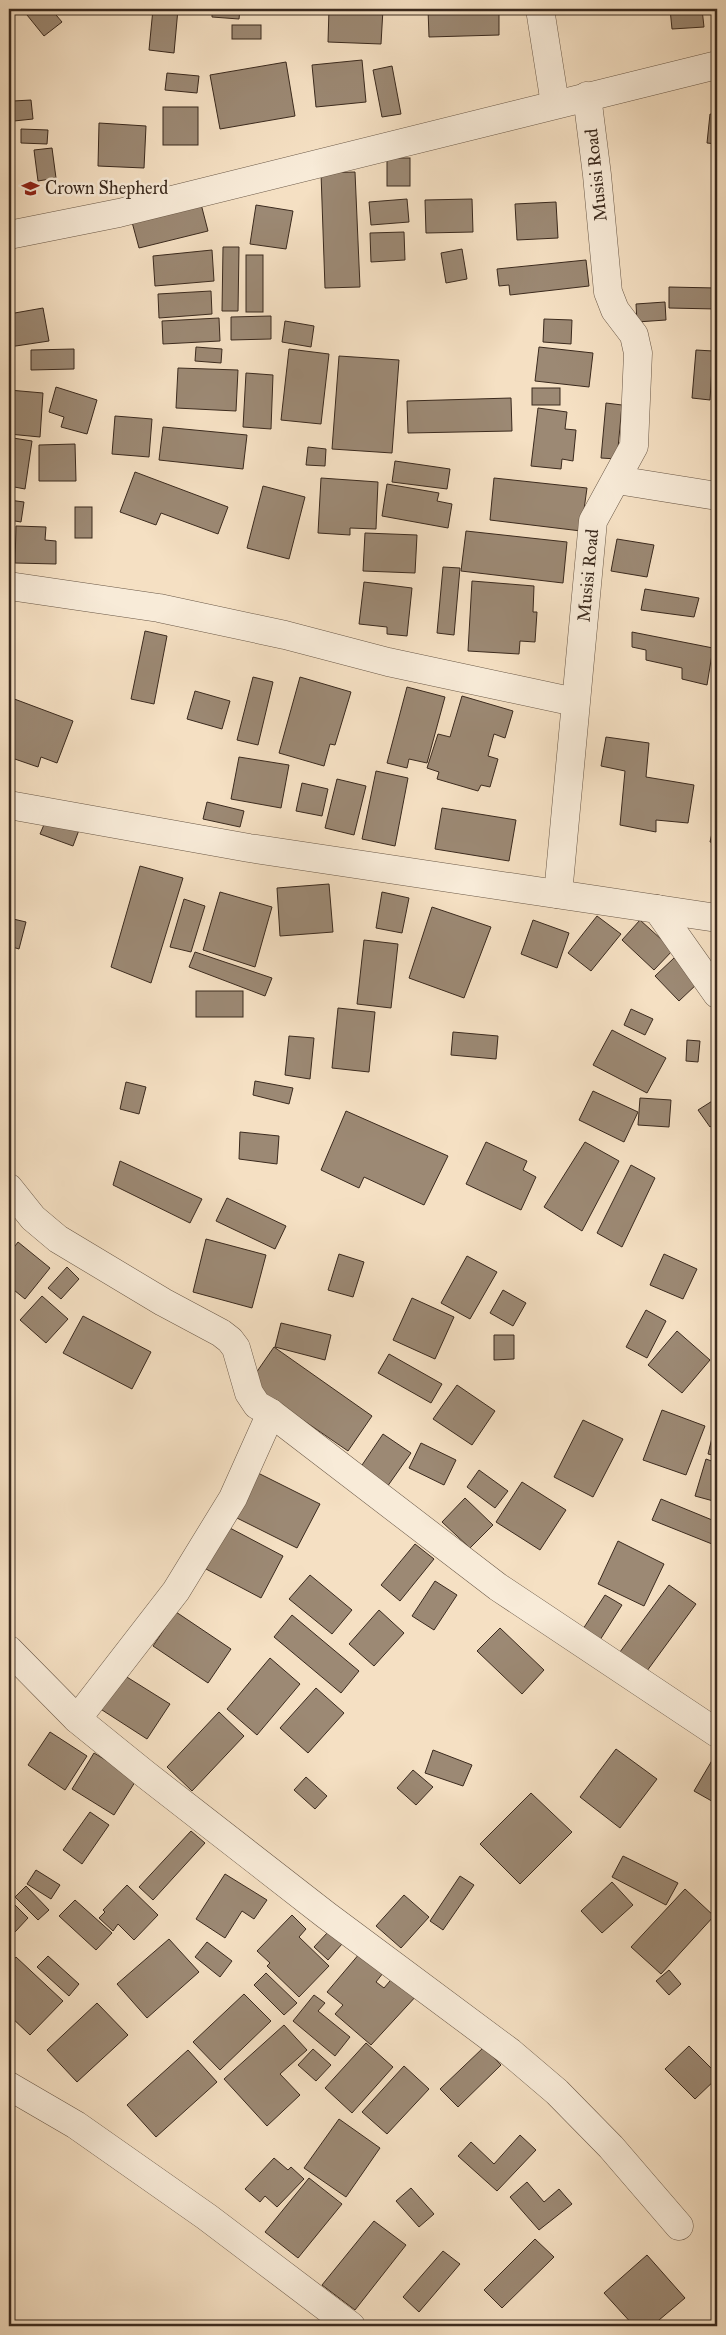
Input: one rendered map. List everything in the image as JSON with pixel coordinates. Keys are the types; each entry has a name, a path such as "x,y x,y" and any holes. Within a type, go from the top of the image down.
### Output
{"street":[{"path":"540,9 555,104"},
{"path":"9,235 119,213 717,65"},
{"name":"Musisi Road","path":"558,894 575,702 594,521 634,446 638,353 634,334 615,310 608,292 597,175 587,96"},
{"path":"617,480 717,496"},
{"path":"9,586 160,608 285,635 388,662 575,702"},
{"path":"9,805 249,848 717,918"},
{"path":"657,909 717,994"},
{"path":"9,1188 33,1218 58,1239 163,1302 221,1332 236,1348 249,1393 257,1405 271,1413 498,1587 717,1733"},
{"path":"78,1719 176,1591 233,1498 271,1413"},
{"path":"9,1650 78,1719 326,1915 523,2063 557,2092 611,2146 679,2226"},
{"path":"13,2097 76,2125 147,2174 351,2326"}],"building":[{"path":"35,9 51,9 62,22 44,36 27,15"},
{"path":"153,9 178,9 174,53 149,50"},
{"path":"212,9 240,9 239,19 212,17"},
{"path":"329,9 383,9 381,44 328,42"},
{"path":"428,9 499,9 499,35 429,37"},
{"path":"670,9 702,9 704,27 672,29"},
{"path":"232,25 261,25 261,39 232,39"},
{"path":"362,60 366,102 316,107 312,65"},
{"path":"286,62 295,116 220,129 210,75"},
{"path":"392,66 401,114 382,117 373,70"},
{"path":"167,73 199,76 197,93 165,90"},
{"path":"31,100 33,119 14,121 13,101"},
{"path":"163,107 198,107 198,145 163,145"},
{"path":"710,114 717,115 717,144 707,143"},
{"path":"99,123 146,126 144,168 98,166"},
{"path":"21,129 48,130 47,144 21,143"},
{"path":"52,148 56,178 38,181 34,150"},
{"path":"387,158 410,158 410,186 387,186"},
{"path":"355,172 360,287 325,288 321,173"},
{"path":"407,199 409,222 371,225 369,202"},
{"path":"472,199 473,232 426,233 425,200"},
{"path":"556,202 558,238 517,240 515,204"},
{"path":"201,204 208,231 139,248 132,222"},
{"path":"256,205 293,211 286,249 250,244"},
{"path":"404,232 405,260 371,262 370,233"},
{"path":"223,247 239,247 238,311 222,311"},
{"path":"462,249 467,279 446,283 441,253"},
{"path":"212,250 214,281 155,286 153,256"},
{"path":"246,255 263,255 263,312 246,312"},
{"path":"586,260 589,286 510,295 509,285 499,286 497,269"},
{"path":"669,287 716,288 716,309 669,308"},
{"path":"211,291 212,314 159,318 158,294"},
{"path":"665,302 666,320 637,322 636,304"},
{"path":"43,308 49,341 9,347 9,314"},
{"path":"271,316 271,339 231,340 231,317"},
{"path":"219,318 220,341 163,344 162,321"},
{"path":"544,319 572,320 571,344 543,342"},
{"path":"285,321 314,326 311,347 282,342"},
{"path":"196,347 222,349 221,363 195,361"},
{"path":"539,347 593,353 589,387 535,381"},
{"path":"74,349 74,369 31,370 31,350"},
{"path":"289,349 329,354 321,424 281,420"},
{"path":"696,350 713,351 710,400 692,398"},
{"path":"339,356 399,360 392,453 332,449"},
{"path":"178,368 238,370 236,411 176,408"},
{"path":"246,373 273,375 271,429 243,427"},
{"path":"56,387 97,400 87,434 61,427 64,417 49,412"},
{"path":"532,388 560,388 560,405 532,405"},
{"path":"9,390 43,393 40,437 9,434"},
{"path":"511,398 512,431 408,433 407,401"},
{"path":"606,403 622,405 617,459 601,458"},
{"path":"538,408 567,412 565,429 576,430 573,461 562,459 561,469 531,466"},
{"path":"115,416 152,419 149,457 112,454"},
{"path":"163,427 247,435 243,469 159,460"},
{"path":"13,438 32,441 25,489 9,486 9,466"},
{"path":"75,444 76,481 39,481 39,445"},
{"path":"308,447 326,449 325,466 306,465"},
{"path":"395,461 450,469 447,489 392,482"},
{"path":"135,472 228,507 218,534 161,513 156,525 120,512"},
{"path":"321,478 378,482 376,529 350,528 350,535 318,533"},
{"path":"494,478 587,488 581,531 490,520"},
{"path":"387,484 439,493 437,501 452,504 448,528 382,516"},
{"path":"263,486 305,497 289,559 247,548"},
{"path":"9,500 24,502 21,522 9,520"},
{"path":"75,507 92,507 92,538 75,538"},
{"path":"16,526 46,527 45,540 56,541 56,564 15,563"},
{"path":"466,531 567,542 563,583 461,571"},
{"path":"365,533 417,535 415,573 363,571"},
{"path":"617,539 654,545 647,577 611,571"},
{"path":"443,567 460,568 454,635 437,633"},
{"path":"472,581 534,586 533,612 537,612 535,642 520,641 519,654 468,651"},
{"path":"364,582 412,588 407,636 387,634 387,627 359,624"},
{"path":"645,589 699,598 694,617 641,610"},
{"path":"145,631 167,636 154,704 131,699"},
{"path":"632,632 713,648 707,685 682,679 682,668 646,660 646,650 632,647"},
{"path":"253,677 273,682 258,745 237,740"},
{"path":"300,677 351,692 335,745 330,744 324,766 279,753"},
{"path":"407,687 445,697 427,763 409,759 407,768 387,763"},
{"path":"195,691 230,701 222,729 187,719"},
{"path":"462,696 513,711 505,738 494,734 488,756 498,759 490,787 481,785 478,791 437,779 439,772 427,768 438,734 450,737"},
{"path":"9,697 73,721 57,763 41,757 38,767 9,757"},
{"path":"606,737 649,743 646,777 694,785 688,823 656,820 656,832 620,825 625,771 601,766"},
{"path":"239,757 289,765 281,808 231,799"},
{"path":"376,771 408,778 395,846 362,839"},
{"path":"337,779 366,786 354,835 325,828"},
{"path":"302,783 328,789 322,816 296,811"},
{"path":"207,802 244,811 240,827 203,819"},
{"path":"442,808 516,820 509,861 435,849"},
{"path":"717,811 717,844 710,842"},
{"path":"46,820 79,830 73,846 40,834"},
{"path":"140,866 183,878 151,983 111,967"},
{"path":"329,884 333,932 280,936 277,888"},
{"path":"220,892 272,907 255,967 203,950"},
{"path":"382,892 409,898 402,933 376,928"},
{"path":"184,899 205,906 191,952 170,947"},
{"path":"432,907 491,927 464,998 409,978"},
{"path":"597,916 621,934 591,971 568,953"},
{"path":"9,918 26,922 19,949 9,946"},
{"path":"533,920 569,933 557,968 521,954"},
{"path":"640,920 673,950 654,970 622,940"},
{"path":"364,940 398,944 391,1008 357,1004"},
{"path":"195,952 272,978 265,996 189,967"},
{"path":"674,958 698,983 679,1001 655,976"},
{"path":"196,991 243,991 243,1017 196,1017"},
{"path":"338,1008 375,1012 369,1072 332,1068"},
{"path":"631,1009 653,1019 645,1035 624,1025"},
{"path":"612,1030 666,1058 647,1093 593,1065"},
{"path":"453,1032 498,1036 496,1059 451,1055"},
{"path":"289,1036 314,1038 310,1079 285,1075"},
{"path":"687,1040 700,1041 698,1062 686,1061"},
{"path":"255,1081 293,1088 289,1104 253,1095"},
{"path":"126,1082 146,1087 139,1114 120,1109"},
{"path":"593,1091 638,1112 624,1142 579,1120"},
{"path":"640,1098 671,1100 669,1127 638,1125"},
{"path":"717,1098 717,1122 710,1127 698,1110"},
{"path":"346,1111 448,1156 424,1205 364,1177 359,1188 321,1170"},
{"path":"240,1132 279,1136 277,1164 239,1159"},
{"path":"486,1142 527,1161 523,1170 536,1177 521,1210 466,1184"},
{"path":"585,1142 619,1161 582,1231 544,1207"},
{"path":"120,1161 202,1199 190,1223 113,1185"},
{"path":"631,1165 655,1178 622,1247 597,1233"},
{"path":"227,1198 286,1226 275,1249 216,1221"},
{"path":"206,1239 266,1255 252,1308 193,1292"},
{"path":"18,1242 50,1268 25,1299 9,1286 9,1254"},
{"path":"339,1254 364,1262 353,1297 328,1290"},
{"path":"664,1254 697,1269 683,1299 650,1285"},
{"path":"467,1256 497,1272 470,1319 441,1303"},
{"path":"67,1267 79,1279 61,1299 48,1288"},
{"path":"503,1290 526,1303 513,1326 490,1313"},
{"path":"42,1296 68,1319 46,1343 20,1320"},
{"path":"412,1298 454,1317 435,1359 393,1340"},
{"path":"646,1310 666,1321 647,1358 626,1347"},
{"path":"83,1316 151,1352 132,1389 63,1353"},
{"path":"281,1323 331,1335 325,1360 275,1347"},
{"path":"677,1331 710,1360 682,1393 648,1365"},
{"path":"494,1335 514,1335 514,1359 494,1360"},
{"path":"274,1347 372,1416 348,1451 249,1383"},
{"path":"389,1354 442,1384 431,1403 378,1373"},
{"path":"457,1385 495,1411 472,1445 433,1419"},
{"path":"662,1410 705,1426 686,1475 643,1460"},
{"path":"583,1420 623,1439 593,1497 554,1477"},
{"path":"715,1426 717,1427 717,1456 708,1454"},
{"path":"383,1434 411,1453 387,1487 360,1468"},
{"path":"421,1443 456,1460 444,1485 409,1468"},
{"path":"706,1459 717,1463 717,1502 695,1496"},
{"path":"479,1470 508,1491 495,1508 467,1487"},
{"path":"258,1473 320,1504 297,1548 235,1517"},
{"path":"522,1482 566,1510 540,1550 496,1522"},
{"path":"465,1498 493,1525 470,1548 442,1522"},
{"path":"661,1499 717,1522 717,1546 652,1520"},
{"path":"228,1527 283,1556 261,1598 206,1569"},
{"path":"618,1541 664,1564 644,1606 598,1584"},
{"path":"415,1544 434,1559 400,1601 381,1585"},
{"path":"310,1575 352,1610 332,1634 289,1599"},
{"path":"435,1581 457,1595 434,1630 412,1616"},
{"path":"669,1585 696,1604 644,1675 617,1656"},
{"path":"605,1595 622,1605 600,1640 583,1629"},
{"path":"379,1610 404,1633 374,1666 349,1644"},
{"path":"176,1612 231,1649 208,1683 153,1646"},
{"path":"292,1615 359,1671 341,1693 274,1637"},
{"path":"500,1628 544,1670 522,1694 477,1651"},
{"path":"270,1658 300,1684 257,1735 227,1709"},
{"path":"122,1674 170,1704 147,1739 99,1708"},
{"path":"316,1688 344,1713 308,1753 280,1728"},
{"path":"219,1712 244,1736 192,1791 167,1767"},
{"path":"50,1732 87,1756 65,1790 28,1765"},
{"path":"616,1749 657,1779 620,1828 580,1797"},
{"path":"433,1750 472,1765 463,1786 425,1773"},
{"path":"94,1753 137,1779 114,1815 72,1789"},
{"path":"714,1757 717,1759 717,1804 694,1791"},
{"path":"413,1770 433,1787 416,1805 397,1788"},
{"path":"306,1777 327,1796 315,1809 294,1790"},
{"path":"531,1793 572,1832 520,1884 480,1844"},
{"path":"90,1812 109,1825 82,1864 63,1850"},
{"path":"191,1831 205,1843 153,1900 139,1887"},
{"path":"623,1856 678,1883 666,1905 612,1877"},
{"path":"36,1870 60,1885 51,1899 27,1884"},
{"path":"225,1874 267,1900 254,1919 242,1911 225,1938 196,1919"},
{"path":"460,1876 474,1885 443,1930 430,1921"},
{"path":"612,1882 633,1905 602,1933 581,1911"},
{"path":"127,1885 158,1915 134,1940 118,1924 113,1931 99,1918 105,1912 103,1910"},
{"path":"26,1886 49,1910 38,1920 15,1897"},
{"path":"685,1889 714,1916 661,1974 631,1947"},
{"path":"404,1895 429,1917 401,1948 376,1926"},
{"path":"9,1899 28,1918 15,1932 9,1926"},
{"path":"75,1900 112,1933 96,1950 59,1916"},
{"path":"292,1915 306,1929 299,1937 329,1966 299,1997 267,1966 270,1963 257,1951"},
{"path":"328,1932 342,1944 328,1960 314,1947"},
{"path":"169,1939 199,1972 147,2018 117,1984"},
{"path":"207,1942 232,1961 220,1977 195,1957"},
{"path":"360,1953 383,1973 376,1982 384,1988 395,1975 418,1994 371,2045 335,2014 343,2005 327,1992"},
{"path":"48,1956 79,1984 69,1996 37,1967"},
{"path":"16,1957 63,2001 30,2035 9,2015 9,1965"},
{"path":"669,1970 681,1984 669,1995 656,1981"},
{"path":"266,1973 297,2003 284,2015 254,1985"},
{"path":"244,1994 271,2021 220,2070 193,2042"},
{"path":"314,1995 325,2003 318,2011 350,2037 335,2056 293,2021"},
{"path":"97,2003 128,2035 77,2082 47,2050"},
{"path":"284,2025 307,2050 280,2074 300,2095 267,2126 224,2079"},
{"path":"366,2043 393,2067 352,2113 325,2088"},
{"path":"689,2046 717,2074 717,2078 695,2099 665,2069"},
{"path":"484,2047 501,2065 458,2107 440,2089"},
{"path":"313,2049 331,2065 316,2081 298,2065"},
{"path":"188,2050 217,2082 156,2137 127,2105"},
{"path":"404,2066 429,2089 387,2134 362,2112"},
{"path":"339,2119 380,2148 346,2197 304,2168"},
{"path":"520,2135 536,2150 497,2191 458,2156 471,2142 494,2164"},
{"path":"274,2158 288,2170 291,2167 304,2179 277,2207 265,2196 260,2202 245,2189"},
{"path":"309,2178 342,2204 298,2258 265,2232"},
{"path":"527,2182 544,2202 559,2189 572,2204 539,2230 510,2197"},
{"path":"411,2188 434,2214 419,2227 396,2201"},
{"path":"374,2221 406,2245 355,2310 322,2285"},
{"path":"535,2239 554,2257 502,2308 484,2290"},
{"path":"443,2251 460,2264 419,2312 403,2297"},
{"path":"647,2255 685,2298 652,2326 634,2326 604,2293"}],"place":[{"name":"Crown Shepherd","path":"31,188"}]}
